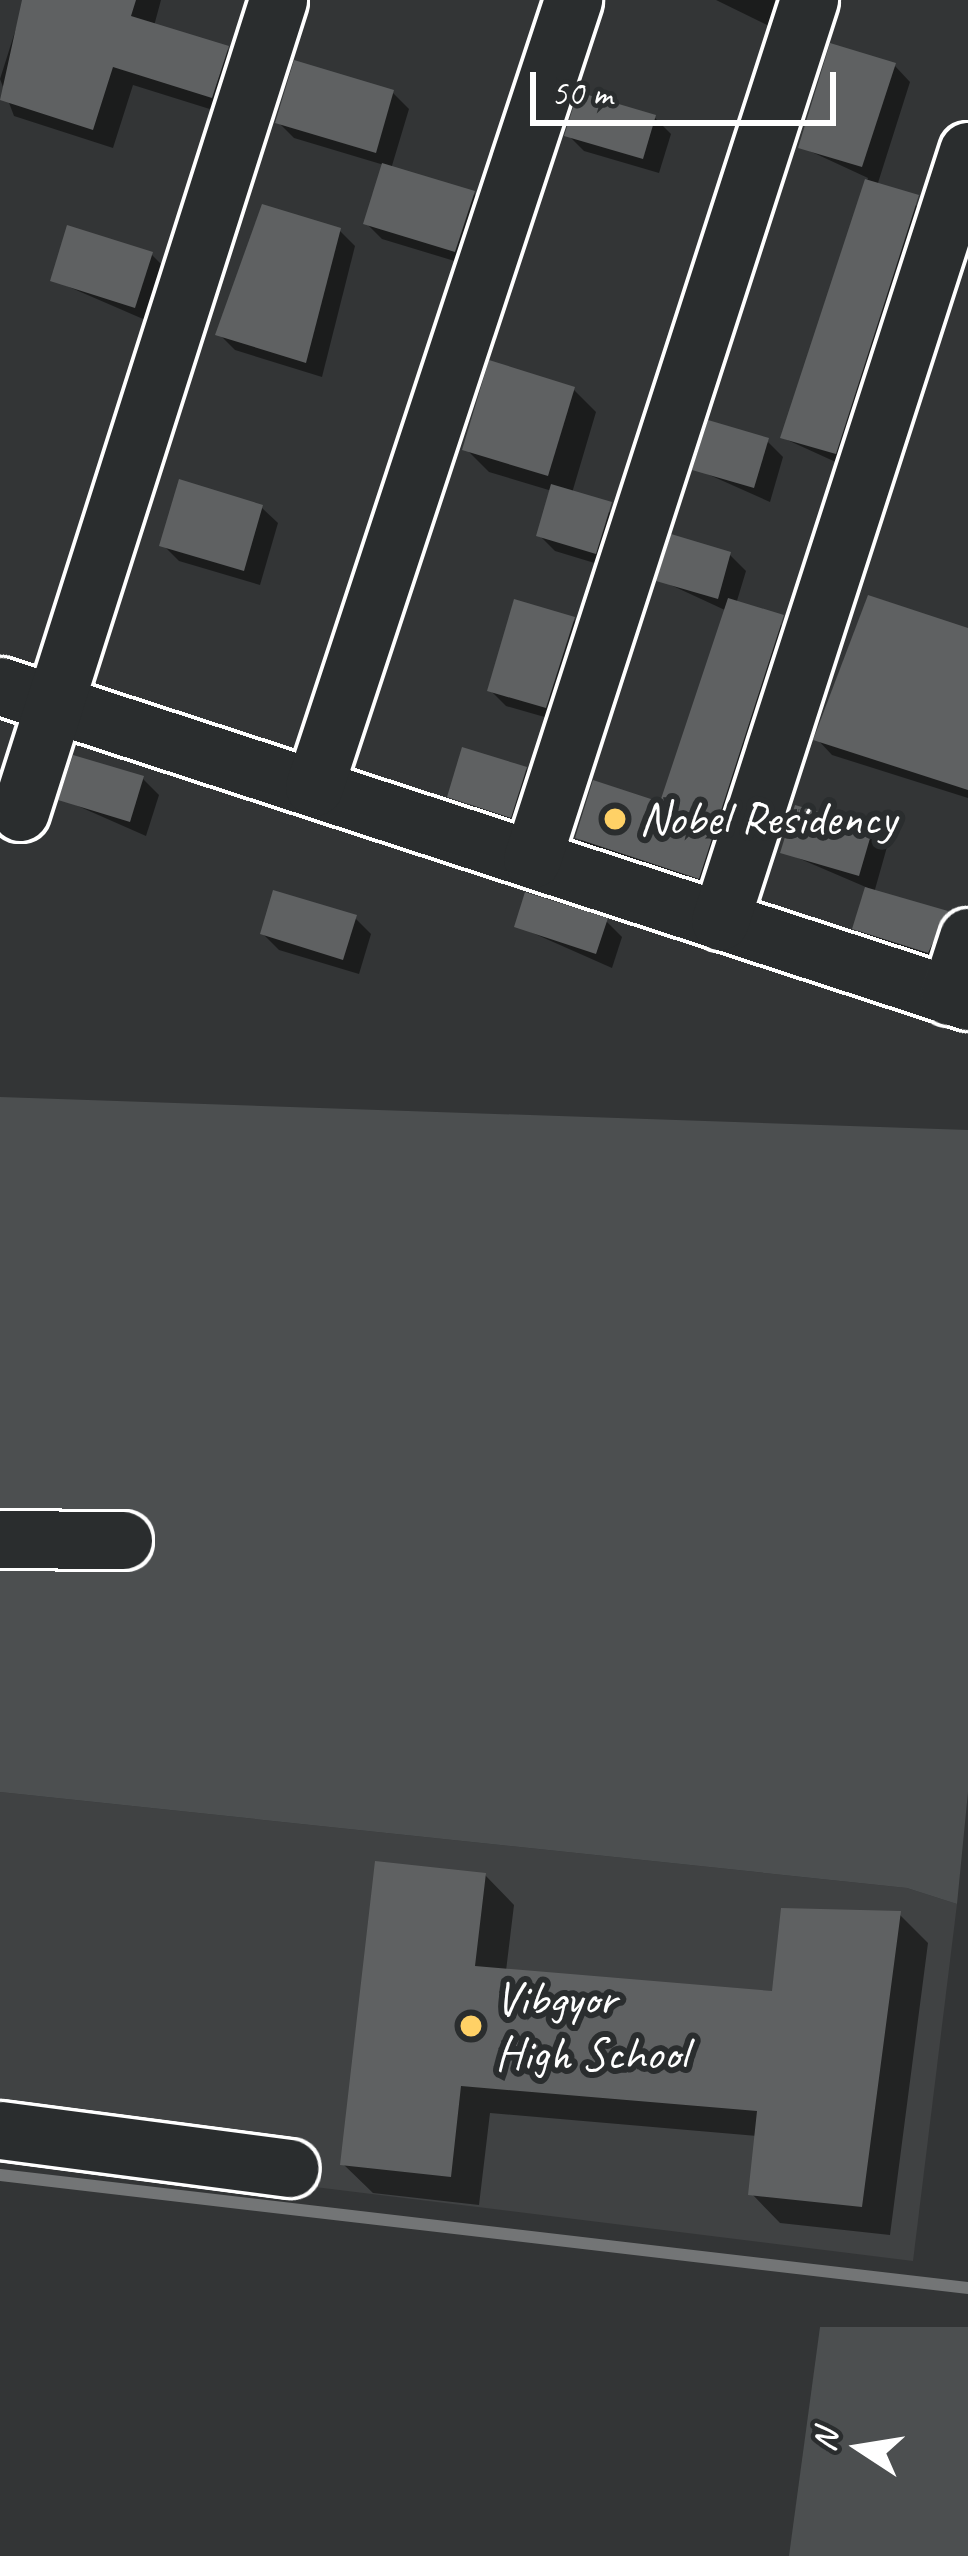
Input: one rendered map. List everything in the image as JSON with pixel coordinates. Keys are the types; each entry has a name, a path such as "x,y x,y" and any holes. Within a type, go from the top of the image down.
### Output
{"street":[{"path":"20,812 278,0"},
{"path":"314,787 573,0"},
{"path":"532,859 809,0"},
{"path":"720,921 968,152"},
{"path":"0,686 959,999 968,937"},
{"path":"0,1539 123,1540"},
{"path":"0,2130 290,2168"}],"shaded area":[{"path":"0,1097 968,1130 968,1792 957,1904 907,1888 0,1792"},
{"name":"Vibgyor High School","path":"0,1792 907,1888 957,1904 913,2261 0,2148"},
{"path":"820,2327 968,2327 968,2556 789,2556"}],"building":[{"path":"22,0 136,0 131,16 229,46 212,98 113,67 93,130 0,100"},
{"path":"830,43 896,63 862,167 798,148"},
{"path":"294,60 394,90 376,153 275,123"},
{"path":"578,92 656,115 643,159 564,136"},
{"path":"382,163 475,191 455,252 363,224"},
{"path":"865,179 919,195 836,454 780,438"},
{"path":"262,204 341,228 306,363 215,335"},
{"path":"67,225 153,252 135,308 50,281"},
{"path":"489,360 575,387 548,476 462,450"},
{"path":"708,420 769,438 754,488 692,470"},
{"path":"179,479 263,505 244,571 159,546"},
{"path":"551,484 612,502 596,554 536,536"},
{"path":"671,534 731,552 718,599 656,581"},
{"path":"868,595 968,628 968,790 813,740"},
{"path":"728,598 784,615 699,879 575,838 593,780 660,802"},
{"path":"514,599 575,617 546,708 487,691"},
{"path":"462,747 527,767 511,818 447,797"},
{"path":"73,755 144,776 130,822 58,800"},
{"path":"795,805 873,828 859,876 780,853"},
{"path":"865,887 948,911 928,953 852,929"},
{"path":"273,890 357,915 343,960 260,934"},
{"path":"525,892 608,918 596,954 514,927"},
{"path":"375,1861 486,1873 475,1966 772,1991 781,1908 901,1911 862,2207 748,2195 757,2111 461,2086 451,2177 340,2165"}],"waterway":[{"path":"0,2175 968,2288"}],"place":[{"name":"Nobel Residency","path":"615,819"},
{"name":"Vibgyor High School","path":"471,2026"}]}
